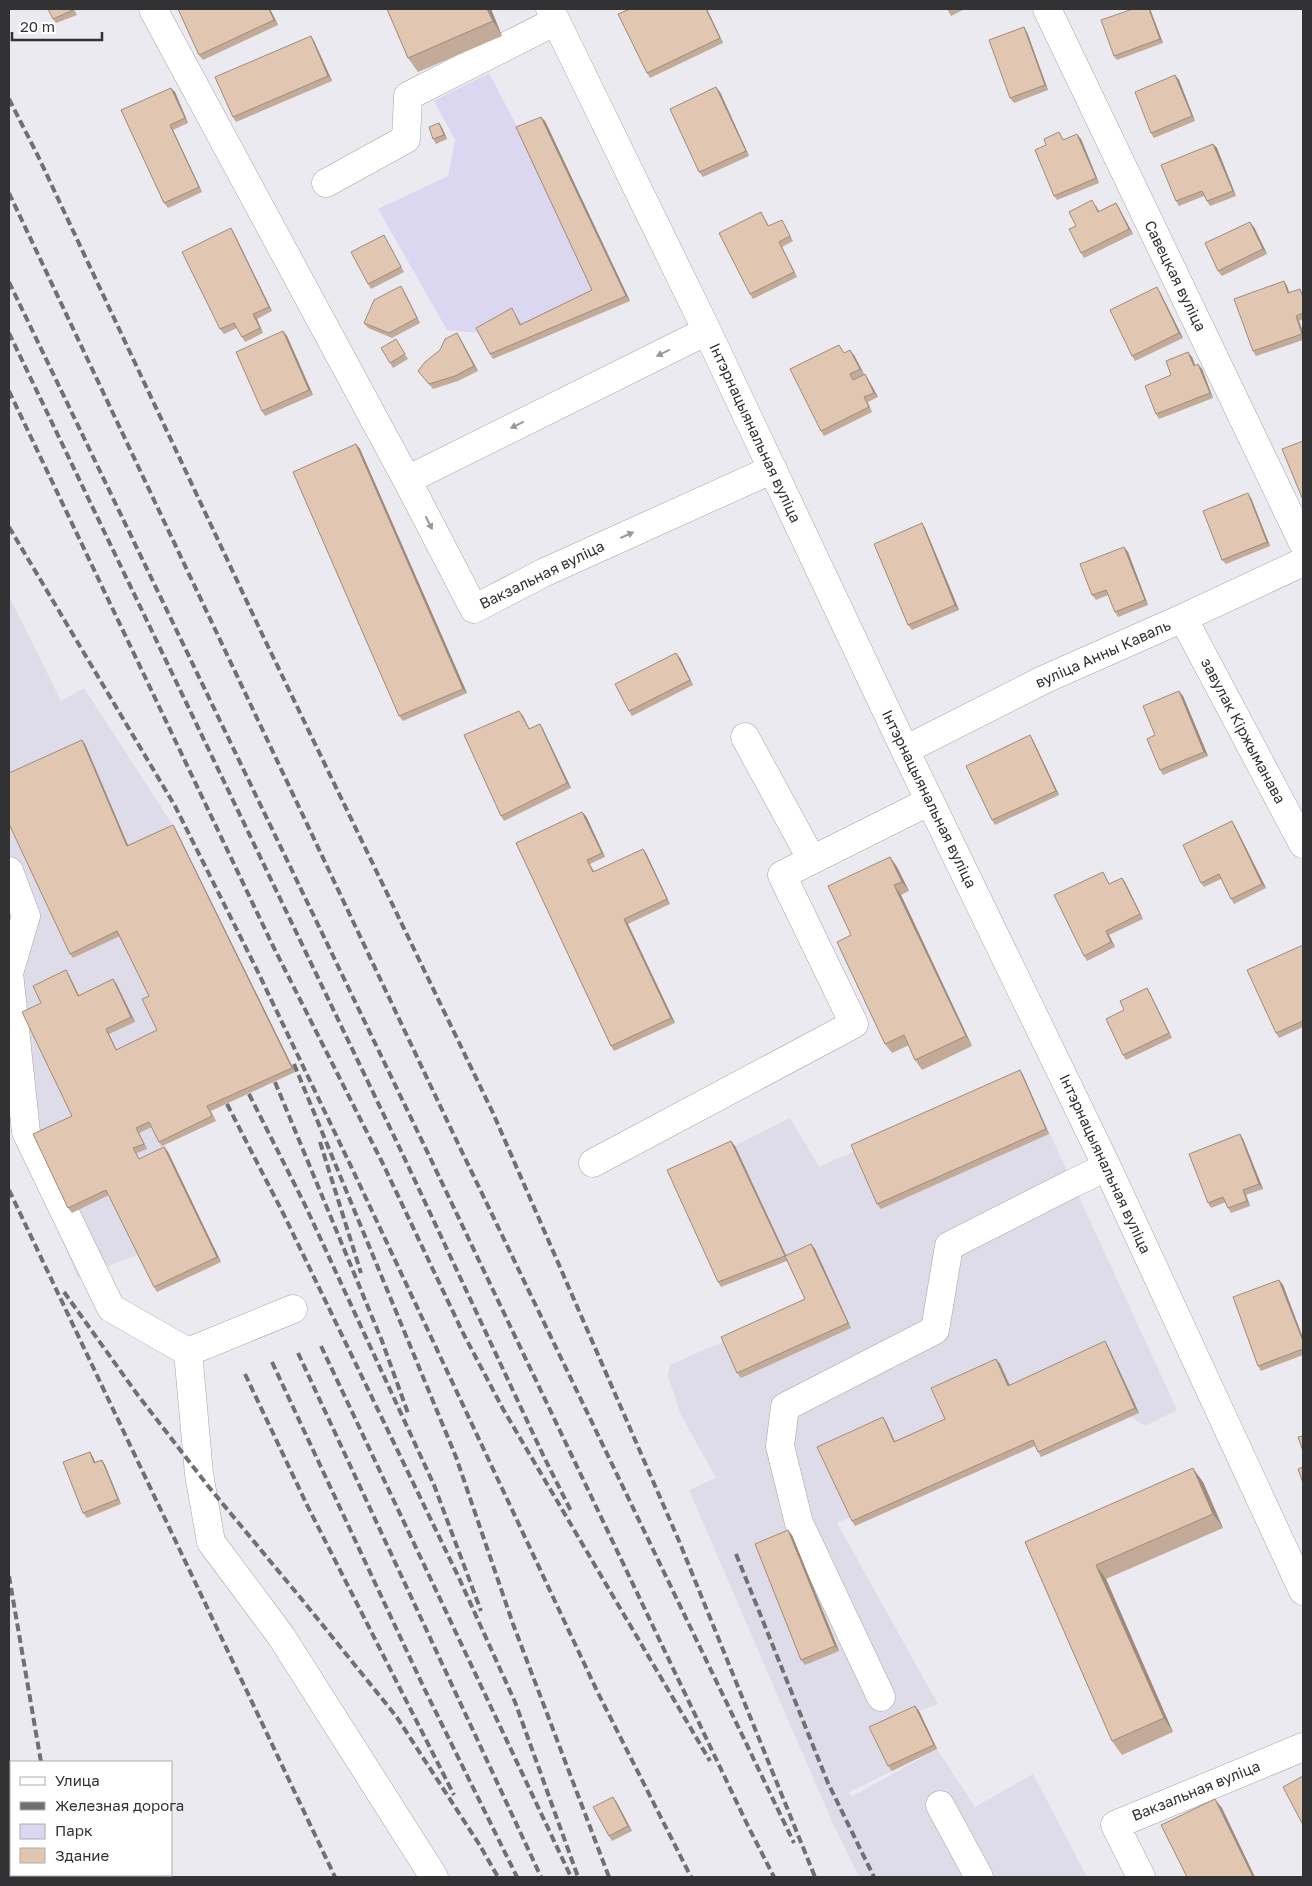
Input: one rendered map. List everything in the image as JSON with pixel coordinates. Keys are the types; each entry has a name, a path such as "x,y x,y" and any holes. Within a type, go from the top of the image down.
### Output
{"street":[{"path":"153,9 407,480 707,331"},
{"name":"Савецкая вуліца","path":"1047,9 1303,543"},
{"path":"326,183 406,139 408,96 553,15"},
{"name":"Інтэрнацыянальная вуліца","path":"553,15 707,331 905,750 1108,1167 1303,1591"},
{"name":"Вакзальная вуліца","path":"407,480 474,609 543,573 773,470"},
{"name":"вуліца Анны Каваль","path":"905,750 1043,680 1303,562"},
{"name":"завулак Кіржыманава","path":"1183,618 1303,844"},
{"path":"744,737 812,860"},
{"path":"594,1163 854,1024 782,875 930,801"},
{"path":"9,871 26,916 9,973 26,1132 111,1308 188,1352"},
{"path":"881,1697 799,1523 780,1446 785,1407 935,1330 949,1246 1108,1167"},
{"path":"188,1352 293,1309"},
{"path":"188,1352 199,1474 211,1542 281,1636 434,1877"},
{"name":"Вакзальная вуліца","path":"1141,1877 1115,1824 1303,1747"},
{"path":"940,1805 979,1877"}],"shaded area":[{"path":"9,596 61,701 84,688 176,830 295,1072 211,1111 216,1121 165,1145 221,1262 157,1292 144,1252 78,1278 9,1116"},
{"path":"1023,1075 1177,1410 1145,1426 1131,1417 1041,1457 1036,1445 855,1526 851,1517 837,1523 938,1704 919,1711 937,1749 975,1807 1033,1774 1087,1877 859,1877 834,1826 689,1490 716,1478 681,1415 668,1376 670,1365 808,1304 735,1146 790,1118 819,1167","holes":["927,1755 851,1797 849,1792"]}],"green space":[{"path":"489,73 520,132 596,294 524,329 480,333 447,330 378,209 448,176 455,140 434,101"}],"building":[{"path":"48,9 73,9 73,10 53,19"},
{"path":"178,9 269,9 274,20 199,55"},
{"path":"387,9 487,9 493,21 408,58"},
{"path":"630,9 706,9 720,38 647,73 618,14"},
{"path":"1133,9 1149,9 1160,39 1114,56 1101,20"},
{"path":"1024,27 1045,85 1010,98 989,40"},
{"path":"311,36 328,76 233,117 215,77"},
{"path":"1175,75 1192,116 1151,133 1135,92"},
{"path":"716,87 746,151 699,172 670,109"},
{"path":"171,88 185,118 170,125 199,187 164,203 121,110"},
{"path":"541,117 626,296 490,354 476,328 512,308 520,325 592,290 516,127"},
{"path":"439,123 444,135 433,139 429,127"},
{"path":"1059,132 1063,140 1077,134 1096,178 1054,196 1035,150 1046,145 1044,139"},
{"path":"1213,144 1233,191 1207,201 1202,191 1176,201 1161,165"},
{"path":"1092,200 1098,212 1116,203 1129,229 1081,253 1069,229 1076,226 1069,212"},
{"path":"761,212 768,226 782,220 790,236 779,242 794,272 750,294 719,233"},
{"path":"1250,222 1263,249 1218,271 1205,243"},
{"path":"231,228 269,307 253,314 260,328 242,337 234,323 220,329 182,252"},
{"path":"384,235 401,267 368,284 351,252"},
{"path":"1284,281 1288,293 1300,289 1303,297 1303,313 1296,316 1302,334 1253,351 1234,299"},
{"path":"401,286 417,318 389,333 364,323 374,300"},
{"path":"1157,287 1179,333 1132,356 1110,310"},
{"path":"283,331 309,390 262,411 236,352"},
{"path":"457,333 474,366 455,376 429,384 418,371 425,362 440,350 445,339"},
{"path":"396,339 405,354 390,363 381,348"},
{"path":"839,345 844,353 850,350 860,369 850,374 853,380 865,374 874,393 864,397 869,407 821,431 790,369"},
{"path":"1188,352 1194,366 1198,364 1210,393 1156,414 1145,386 1171,375 1166,361"},
{"path":"1303,441 1303,500 1282,449"},
{"path":"356,444 463,689 399,716 293,472"},
{"path":"1248,493 1267,542 1222,560 1203,511"},
{"path":"922,523 955,605 908,625 874,544"},
{"path":"1124,547 1145,600 1115,612 1106,590 1092,595 1080,564"},
{"path":"676,653 690,680 629,711 615,684"},
{"path":"1179,691 1204,752 1160,770 1147,739 1155,735 1143,706"},
{"path":"519,711 529,729 540,724 567,783 501,816 464,735"},
{"path":"1030,735 1056,791 992,820 966,766"},
{"path":"82,740 127,846 173,825 292,1068 207,1106 212,1116 159,1142 149,1122 136,1128 144,1144 133,1148 139,1159 164,1147 217,1257 154,1287 106,1190 68,1208 33,1134 72,1116 22,1012 41,1003 33,986 66,970 78,996 113,979 131,1017 106,1029 116,1050 157,1030 142,999 149,996 117,931 70,954 9,824 9,773"},
{"path":"582,812 602,853 587,860 593,872 643,849 667,899 624,919 671,1018 611,1046 516,843"},
{"path":"1232,821 1262,884 1231,899 1219,874 1201,883 1183,845"},
{"path":"890,857 902,882 894,885 966,1036 915,1060 904,1035 885,1044 837,942 851,935 828,886"},
{"path":"1103,872 1109,884 1122,878 1140,914 1106,931 1111,942 1084,956 1054,895"},
{"path":"1303,945 1303,1021 1276,1033 1247,970"},
{"path":"1147,988 1169,1033 1123,1055 1106,1019 1124,1010 1120,1001"},
{"path":"1020,1070 1046,1129 877,1204 851,1145"},
{"path":"1240,1134 1259,1184 1243,1190 1247,1201 1228,1208 1223,1197 1208,1203 1189,1154"},
{"path":"731,1141 785,1256 718,1282 667,1170"},
{"path":"811,1244 848,1323 737,1373 721,1337 805,1299 785,1256"},
{"path":"1279,1280 1303,1341 1303,1349 1258,1366 1233,1297"},
{"path":"1105,1341 1135,1408 1038,1452 1033,1440 852,1521 817,1447 883,1417 894,1442 945,1419 931,1388 996,1359 1008,1386"},
{"path":"1303,1436 1303,1451 1298,1437"},
{"path":"90,1452 94,1463 102,1460 118,1499 83,1513 63,1462"},
{"path":"1303,1467 1303,1483 1298,1469"},
{"path":"1193,1468 1213,1514 1096,1565 1164,1718 1112,1741 1025,1542"},
{"path":"788,1530 835,1646 801,1660 755,1544"},
{"path":"915,1706 934,1745 888,1766 869,1727"},
{"path":"1303,1776 1303,1825 1283,1787"},
{"path":"613,1797 628,1826 609,1836 593,1807"},
{"path":"1215,1799 1253,1877 1187,1877 1161,1825"}],"railway":[{"path":"9,99 38,156 263,636 493,1113 679,1541 815,1877"},
{"path":"9,193 452,1131 794,1843"},
{"path":"9,282 774,1877"},
{"path":"9,333 403,1155 572,1513"},
{"path":"9,391 272,944 383,1164 463,1333 503,1409 710,1761"},
{"path":"9,527 175,806 256,968 357,1179 598,1693 691,1877"},
{"path":"294,1064 456,1457 513,1624 609,1877"},
{"path":"275,1082 382,1341 409,1416"},
{"path":"249,1094 305,1205 434,1485 481,1611"},
{"path":"227,1104 284,1215 459,1578 515,1702 578,1877"},
{"path":"320,1142 361,1273"},
{"path":"9,1190 335,1877"},
{"path":"64,1292 137,1394 208,1486 396,1716 479,1844 498,1877"},
{"path":"321,1346 571,1877"},
{"path":"298,1353 541,1877"},
{"path":"272,1362 424,1688 517,1877"},
{"path":"245,1374 307,1505 454,1795"},
{"path":"736,1554 828,1783 874,1877"},
{"path":"9,1576 41,1761"}]}
